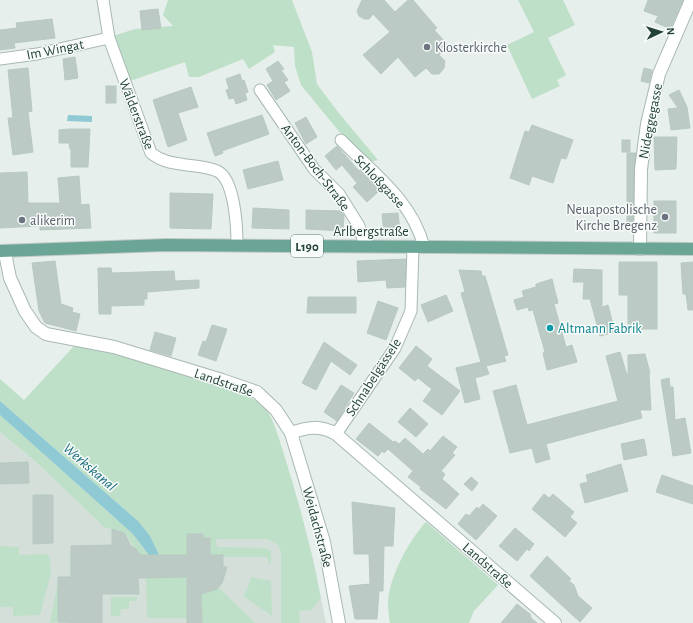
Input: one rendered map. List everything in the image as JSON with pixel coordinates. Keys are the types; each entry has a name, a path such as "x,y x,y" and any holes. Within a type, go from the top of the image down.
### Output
{"main road":[{"name":"Arlbergstraße","path":"4,251 166,245 419,247 640,243 693,249"}],"street":[{"name":"Wälderstraße","path":"103,0 109,38 151,153 160,160 166,162 218,171 226,179 235,213 237,245"},
{"name":"Nideggegasse","path":"640,243 641,168 647,124 659,74 692,0"},
{"name":"Im Wingat","path":"0,60 37,54 109,38"},
{"name":"Anton-Boch-Straße","path":"260,90 314,169 339,194 359,226 364,246"},
{"name":"Schloßgasse","path":"341,140 387,184 402,201 414,219 419,247"},
{"name":"Schnabelgässele","path":"336,434 395,348 411,311 419,247"},
{"name":"Landstraße","path":"4,251 10,278 25,311 36,327 46,334 114,347 257,392 276,410 291,433 305,428 319,428 336,434 555,623"},
{"name":"Weidachstraße","path":"291,433 324,542 339,623"}],"shaded area":[{"path":"0,432 36,462 102,525 292,480 313,558 326,623 0,623"}],"green space":[{"path":"168,0 292,0 312,52 317,84 378,160 371,162 346,140 301,85 295,66 294,47 273,45 275,52 249,69 243,59 199,77 189,77 185,62 130,81 113,36 135,29 173,26 163,15"},
{"path":"518,0 563,0 575,25 548,38 566,75 557,80 560,86 532,99 507,45 534,32"},
{"path":"75,345 188,373 245,394 264,407 278,434 294,487 309,542 321,598 312,610 299,611 300,623 281,623 281,553 278,545 268,539 216,539 217,547 266,548 271,551 271,562 269,564 267,557 223,557 222,555 210,555 210,538 187,534 187,555 159,555 150,536 138,521 0,401 0,379 24,400"},
{"path":"0,415 133,534 149,555 139,555 124,533 104,527 36,462 0,432"},
{"path":"426,522 498,585 474,611 469,623 390,623 388,607 392,583 407,549"},
{"path":"0,546 19,547 19,555 45,554 50,557 51,573 40,615 13,616 13,607 0,607"},
{"path":"187,577 187,618 147,618 146,578"},
{"path":"251,577 271,581 272,616 243,596 248,588"},
{"path":"58,582 58,622 50,623"},
{"path":"218,587 255,623 202,623 201,594 210,592"},
{"path":"111,597 137,597 137,601 129,601 129,609 121,609 120,616 111,616"}],"water":[{"path":"68,115 92,116 92,122 67,121"},
{"path":"0,401 138,521 150,536 159,555 149,555 133,534 0,415"}],"building":[{"path":"362,0 384,0 395,12 408,0 413,0 437,28 434,30 449,46 439,55 445,61 444,68 439,74 432,74 426,68 415,77 398,57 381,74 363,55 390,32 373,14 369,19 364,19 359,16 357,11"},
{"path":"648,0 683,0 670,29 655,22 658,16 644,11"},
{"path":"158,9 161,28 142,30 140,11"},
{"path":"52,19 55,38 14,43 15,48 0,50 0,30 17,28 16,23"},
{"path":"75,57 78,78 65,80 63,59"},
{"path":"278,61 284,69 281,70 288,80 284,82 290,91 276,100 267,85 273,81 266,69"},
{"path":"28,68 32,111 28,112 33,152 13,155 8,118 13,118 8,70"},
{"path":"644,68 652,70 649,83 641,81"},
{"path":"240,74 242,81 244,80 248,92 245,93 247,100 236,104 234,98 229,99 226,90 229,89 226,79"},
{"path":"106,86 116,86 116,103 106,103"},
{"path":"191,87 198,107 178,113 187,140 168,147 153,100"},
{"path":"679,90 687,107 690,128 671,130 668,109 678,108 669,95"},
{"path":"262,115 269,134 222,151 223,153 215,156 207,133"},
{"path":"306,117 317,137 306,144 295,123"},
{"path":"532,125 573,140 566,159 561,158 553,183 532,176 529,185 510,178 525,131 529,132"},
{"path":"90,129 88,167 71,167 71,149 69,143 59,143 59,130"},
{"path":"654,137 677,137 676,169 655,170"},
{"path":"622,140 630,140 630,152 622,152"},
{"path":"337,146 359,171 361,169 380,190 367,202 353,187 357,183 342,165 336,170 325,156"},
{"path":"627,153 636,153 634,169 633,225 627,225"},
{"path":"278,161 283,180 248,189 243,170"},
{"path":"27,172 28,203 60,203 58,178 79,176 81,205 89,204 91,228 40,230 40,226 0,228 0,173"},
{"path":"170,193 213,194 211,229 170,228"},
{"name":"Neuapostolische Kirche Bregenz","path":"654,201 676,201 676,233 654,233"},
{"path":"253,208 289,210 289,229 252,228"},
{"path":"306,210 341,211 344,215 343,231 306,229"},
{"path":"398,213 400,231 384,233 382,214"},
{"path":"406,259 405,287 387,288 386,280 358,282 357,261"},
{"path":"55,261 61,304 73,308 72,312 80,314 76,331 45,323 39,311 32,263"},
{"path":"619,262 657,262 657,329 628,329 628,295 619,295"},
{"path":"693,262 693,310 688,310 686,294 683,294 681,263"},
{"path":"98,268 111,268 112,273 174,271 175,281 199,280 199,288 147,292 147,299 144,299 144,305 111,306 111,314 99,314"},
{"path":"574,269 602,270 602,307 608,305 615,332 600,336 590,299 583,299 584,282 573,282"},
{"path":"459,270 481,271 482,276 485,276 508,355 504,356 506,361 486,366 489,374 475,378 480,399 465,403 456,368 481,362 461,293 465,292"},
{"name":"Altmann Fabrik","path":"552,279 558,303 554,304 566,347 572,345 577,362 547,370 543,353 545,352 533,310 529,311 528,307 517,310 514,300 524,297 522,291 536,287 536,284"},
{"path":"446,295 453,311 428,322 421,305"},
{"path":"308,297 356,297 356,313 307,313"},
{"path":"378,301 398,308 386,340 367,333"},
{"path":"212,325 227,329 216,361 198,355 203,341 206,342"},
{"path":"155,332 176,338 171,356 150,350"},
{"path":"324,342 357,365 350,375 331,361 316,390 302,383"},
{"path":"416,346 432,359 427,366 460,391 442,415 423,401 432,389 418,378 415,381 399,368"},
{"path":"620,352 627,375 628,355 645,354 650,373 651,410 640,410 642,418 546,444 550,459 536,463 532,448 510,453 493,391 516,385 527,425 618,401 606,356"},
{"path":"669,378 670,387 673,387 675,420 685,418 691,453 673,456 661,380"},
{"path":"341,385 354,393 337,421 324,412"},
{"path":"410,408 428,424 416,437 398,422"},
{"path":"369,423 393,442 395,441 399,444 405,438 423,454 428,449 430,451 443,436 457,447 452,453 455,455 441,471 445,474 442,479 459,494 446,509 420,489 421,487 408,477 413,471 388,449 384,453 382,451 378,456 356,439"},
{"path":"644,439 647,455 624,460 621,444"},
{"path":"28,462 29,483 0,484 0,463"},
{"path":"621,464 628,491 585,503 580,484 588,482 586,475"},
{"path":"662,475 693,486 693,504 656,492"},
{"path":"471,477 478,483 472,491 464,484"},
{"path":"544,494 549,498 553,494 574,512 570,517 577,523 565,537 532,509"},
{"path":"33,495 53,495 53,543 33,544"},
{"path":"352,502 395,508 393,546 384,546 383,591 379,591 377,619 355,619 349,586 370,584 369,554 354,554"},
{"path":"483,504 497,516 476,540 458,524 466,514 469,516 477,507 479,509"},
{"path":"515,528 534,544 529,551 527,549 517,561 499,546"},
{"path":"112,529 124,533 131,546 136,549 140,555 187,555 187,534 203,534 203,538 210,538 210,555 223,555 223,567 227,567 222,583 217,589 201,594 202,623 187,623 187,577 138,578 139,594 102,594 102,623 58,622 58,577 71,577 71,546 112,545"},
{"path":"547,556 571,579 569,581 574,585 578,596 592,608 580,622 530,576"},
{"path":"517,604 530,614 531,618 537,623 501,623"}],"place":[{"name":"Klosterkirche","path":"427,47"},
{"name":"Neuapostolische Kirche Bregenz","path":"665,217"},
{"name":"alikerim","path":"22,220"},
{"name":"Altmann Fabrik","path":"550,328"}],"water label":[{"name":"Werkskanal","path":"90,467"}]}
